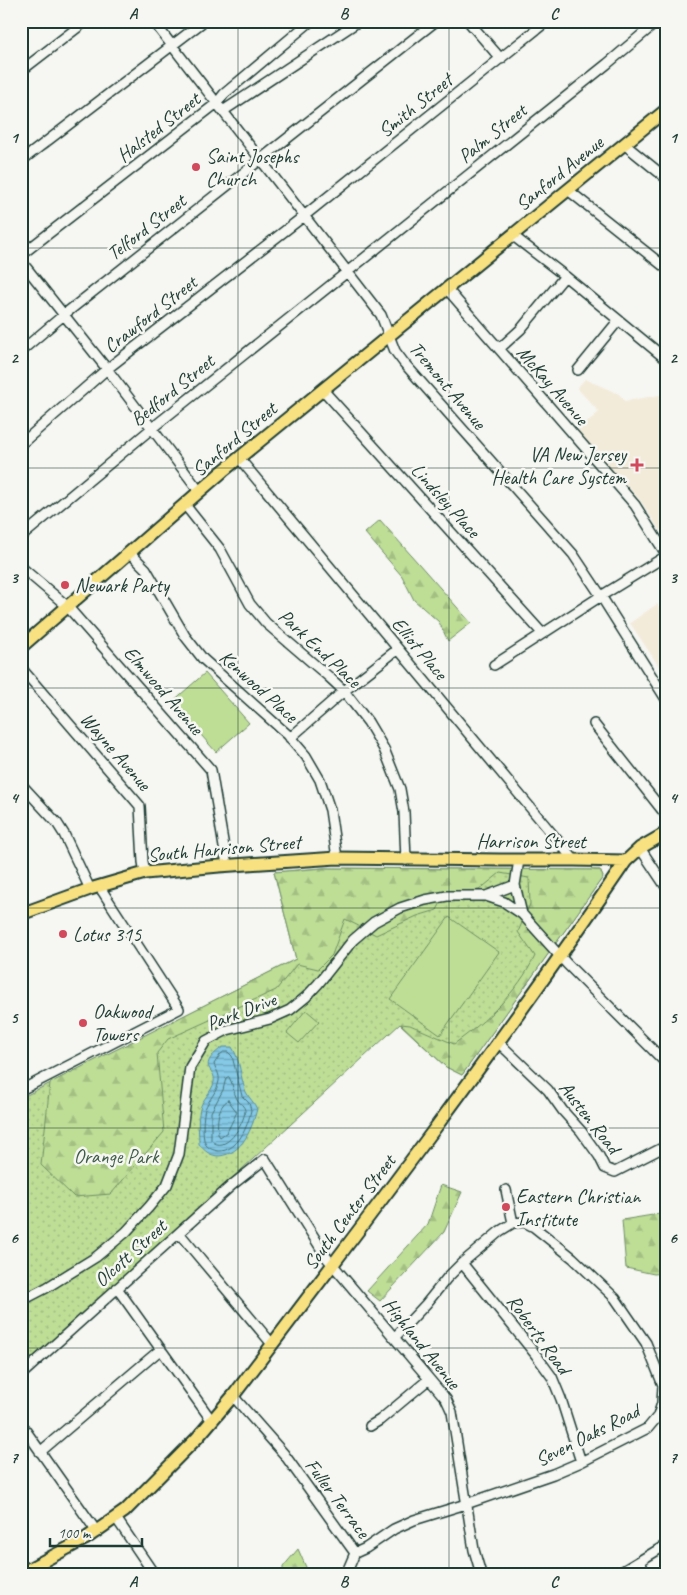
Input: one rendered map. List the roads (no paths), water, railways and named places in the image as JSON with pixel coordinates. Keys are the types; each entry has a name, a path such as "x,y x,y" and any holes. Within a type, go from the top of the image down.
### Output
{"main road":[{"name":"Sanford Avenue","path":"476,265 666,110"},
{"name":"Sanford Street","path":"21,647 239,458 476,265"},
{"name":"South Center Street","path":"21,1573 97,1532 116,1518 138,1499 212,1421 426,1142 626,861 640,848 666,833"},
{"name":"South Harrison Street","path":"21,914 95,887 145,873 227,865 336,858 436,860"},
{"name":"Harrison Street","path":"436,860 626,861"}],"street":[{"path":"21,71 86,21"},
{"name":"Tremont Avenue","path":"153,21 381,315 395,351 404,363 573,554 666,698"},
{"path":"21,161 204,21"},
{"name":"Halsted Street","path":"21,255 217,103 224,94 310,21"},
{"path":"223,112 359,21"},
{"name":"Telford Street","path":"21,351 64,314 436,21"},
{"path":"481,21 470,24 501,59"},
{"name":"Smith Street","path":"304,216 547,21"},
{"name":"Palm Street","path":"347,272 658,21"},
{"path":"624,144 666,178"},
{"path":"568,190 666,268"},
{"name":"Crawford Street","path":"21,444 107,369 304,216"},
{"path":"512,236 565,276 666,359"},
{"path":"21,261 107,369 200,492"},
{"name":"Bedford Street","path":"21,537 151,429 347,272"},
{"path":"498,350 521,329 565,276"},
{"name":"McKay Avenue","path":"447,289 498,350 635,505 666,555"},
{"path":"578,370 618,321"},
{"name":"Lindsley Place","path":"324,390 542,633"},
{"name":"Elliot Place","path":"239,458 574,860"},
{"name":"Park End Place","path":"185,505 220,549 250,604 266,623 344,691 368,722 384,749 400,789 404,812 406,860"},
{"name":"Kenwood Place","path":"130,552 146,570 185,636 203,659 290,738 306,756 320,780 330,810 336,858"},
{"path":"494,665 666,555"},
{"name":"Elmwood Avenue","path":"21,567 67,606 211,770 227,865"},
{"path":"290,738 344,691 398,649"},
{"name":"Wayne Avenue","path":"21,668 140,806 145,873"},
{"path":"594,724 666,816"},
{"path":"21,784 57,823 95,887 179,1009 21,1090"},
{"path":"640,848 666,887"},
{"path":"519,860 515,885 522,914"},
{"path":"486,896 515,885"},
{"name":"Park Drive","path":"21,1301 96,1257 126,1232 149,1208 166,1185 179,1154 190,1067 206,1041 226,1030 270,1019 290,1010 318,984 353,940 374,922 400,908 425,900 447,896 486,896 504,902 522,914 560,956 666,1063"},
{"name":"Austen Road","path":"498,1042 548,1090 581,1131 605,1168 615,1172 666,1146"},
{"name":"Highland Avenue","path":"265,1159 327,1258 446,1399 452,1412 474,1550 481,1574"},
{"name":"Olcott Street","path":"21,1375 232,1185 265,1159"},
{"path":"395,1337 447,1278 500,1231 513,1223 506,1190"},
{"name":"Seven Oaks Road","path":"466,1504 553,1474 648,1428 658,1416 662,1403 662,1385 646,1343 615,1298 573,1258 534,1227 524,1222 513,1223"},
{"path":"179,1233 272,1344"},
{"name":"Roberts Road","path":"462,1264 552,1377 581,1462"},
{"path":"117,1288 212,1421"},
{"path":"40,1452 161,1349"},
{"path":"370,1426 430,1379"},
{"name":"Fuller Terrace","path":"233,1396 284,1454 355,1553 366,1548 394,1529 414,1520 466,1504"},
{"path":"21,1424 25,1437 40,1452 97,1532"},
{"path":"116,1518 154,1574"},
{"path":"618,1574 666,1545"},
{"path":"346,1574 355,1553"},
{"path":"640,1560 645,1574"}],"water":[{"path":"223,1047 232,1047 235,1052 246,1092 257,1109 245,1139 234,1150 219,1156 208,1153 199,1144 198,1122 201,1105 214,1082 214,1076 208,1065 209,1062 212,1056"}],"place":[{"name":"Saint Josephs Church","path":"196,167"},
{"name":"VA New Jersey Health Care System","path":"637,465"},
{"name":"Newark Party","path":"65,585"},
{"name":"Lotus 315","path":"63,934"},
{"name":"Oakwood Towers","path":"83,1023"},
{"name":"Eastern Christian Institute","path":"506,1207"}],"park label":[{"name":"Orange Park","path":"116,1156"}]}
